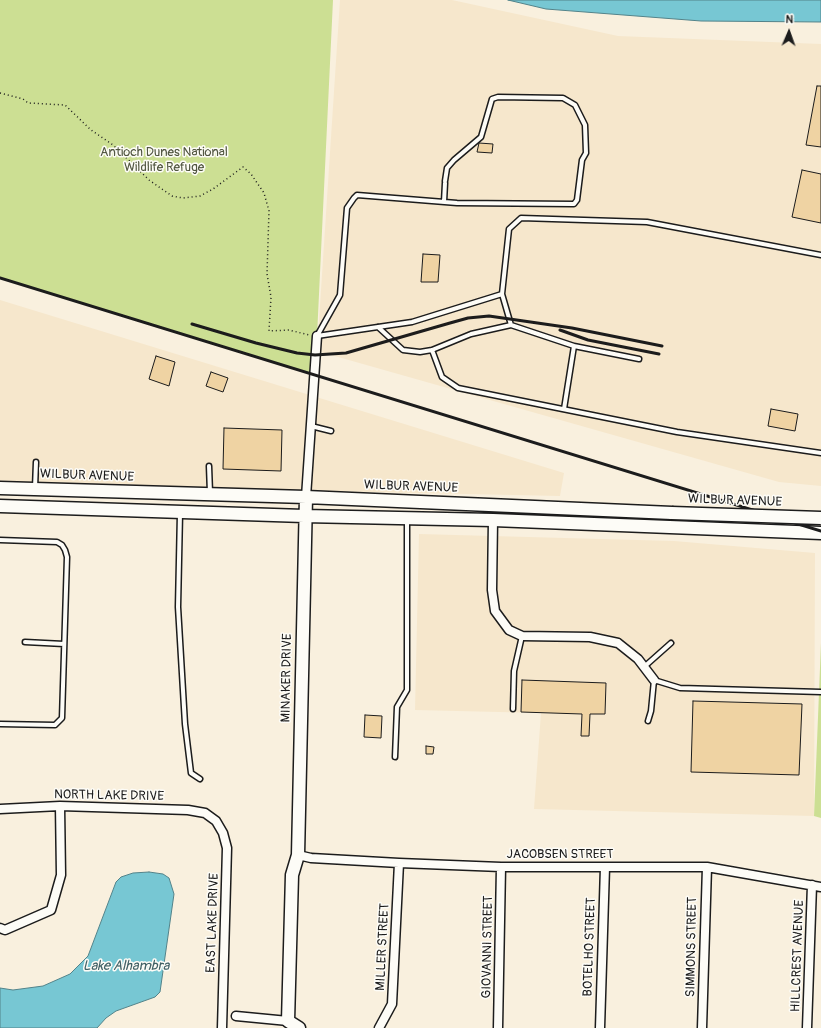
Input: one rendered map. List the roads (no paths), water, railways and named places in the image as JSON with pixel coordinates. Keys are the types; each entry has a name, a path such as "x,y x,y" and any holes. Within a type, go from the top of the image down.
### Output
{"main road":[{"name":"WILBUR AVENUE","path":"0,488 306,497 821,518"},
{"path":"0,501 29,498 35,489"},
{"name":"MINAKER DRIVE","path":"288,1021 292,875 298,855 304,516 306,497"},
{"path":"493,505 493,520"},
{"path":"0,506 304,516 493,520 821,533"},
{"path":"288,1021 299,1028"}],"street":[{"name":"MINAKER DRIVE","path":"306,497 317,336"},
{"path":"493,520 492,590 495,611 509,630 522,636 590,637 618,643 638,658 654,680"},
{"path":"0,928 5,930 51,910 61,875 60,806"},
{"name":"NORTH LAKE DRIVE","path":"0,809 60,806 188,810 205,814 216,821"},
{"name":"EAST LAKE DRIVE","path":"216,821 227,848 222,1028"},
{"name":"JACOBSEN STREET","path":"298,855 311,858 501,867 706,867 821,887"},
{"name":"MILLER STREET","path":"379,1028 392,1004 399,863"},
{"name":"GIOVANNI STREET","path":"498,1028 501,867"},
{"name":"BOTELHO STREET","path":"600,1028 604,867"},
{"name":"SIMMONS STREET","path":"702,1028 706,867"},
{"name":"HILLCREST AVENUE","path":"807,1028 812,885"},
{"path":"236,1016 288,1021"}],"lane":[{"path":"317,336 340,294 346,208 350,201 357,195 444,202 574,204 577,200 582,160 586,153 585,125 575,105 563,98 498,97 492,99 481,137 447,168 444,202"},
{"path":"510,324 502,294 509,229 521,218 647,222 821,254"},
{"path":"317,336 412,322 502,294"},
{"path":"378,327 403,350 420,352 432,350 471,334 510,324 574,346 639,359"},
{"path":"564,409 574,346"},
{"path":"432,350 442,377 458,388 677,432 821,453"},
{"path":"310,426 331,431"},
{"path":"35,489 36,462"},
{"path":"209,466 210,494"},
{"path":"180,512 178,607 185,724 191,773 200,779"},
{"path":"395,757 397,707 407,690 407,518"},
{"path":"0,540 57,542 62,545 65,550 62,718 55,725 0,724"},
{"path":"513,709 514,671 522,636"},
{"path":"25,642 64,644"},
{"path":"644,667 671,643"},
{"path":"648,721 651,711 654,680 670,687 680,688 821,692"}],"water":[{"path":"508,0 821,0 821,22 701,21 546,9"},
{"name":"Lake Alhambra","path":"149,872 163,874 169,878 174,894 160,992 155,997 116,1011 106,1018 97,1028 0,1028 0,988 13,990 43,986 70,974 88,956 116,882 121,877 133,873"}],"railway":[{"path":"0,278 821,531"},
{"path":"192,324 256,343 297,353 315,355 346,353 468,318 489,316 572,328 662,346"},
{"path":"560,330 588,340 659,354"}],"park label":[{"name":"Antioch Dunes National Wildlife Refuge","path":"164,160"}]}
